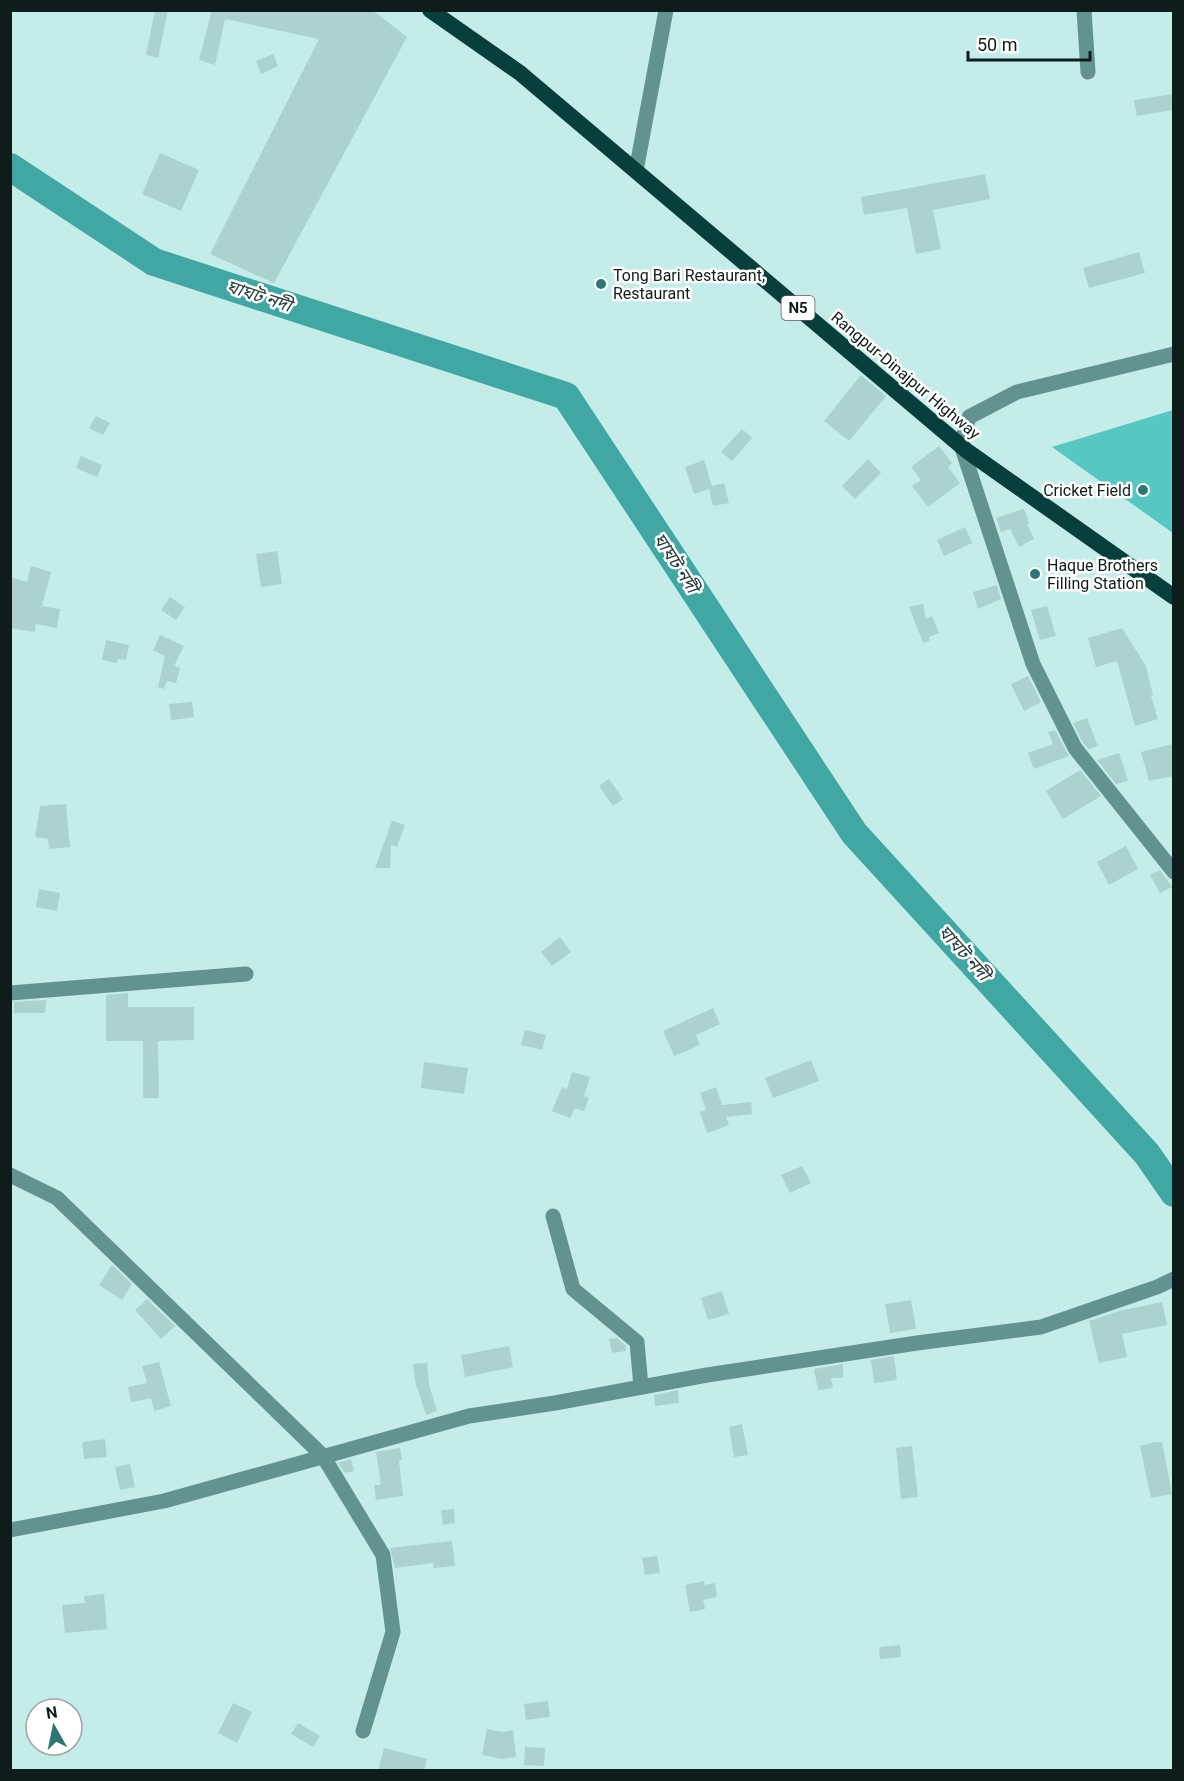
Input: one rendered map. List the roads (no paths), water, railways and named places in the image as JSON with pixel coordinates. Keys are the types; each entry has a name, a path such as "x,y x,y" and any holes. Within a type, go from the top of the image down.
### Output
{"highway":[{"name":"Rangpur-Dinajpur Highway","path":"430,10 520,73 961,445 1173,597"}],"street":[{"path":"636,171 666,10"},
{"path":"1084,10 1088,72"},
{"path":"1173,354 1017,392 969,417 961,445 1033,664 1076,748 1173,872"},
{"path":"10,993 246,974"},
{"path":"10,1175 57,1198 323,1456 383,1555 393,1632 363,1731"},
{"path":"554,1216 573,1289 637,1342 641,1387"},
{"path":"10,1530 164,1501 469,1416 918,1342 1041,1327 1157,1287 1173,1279"}],"waterway":[{"name":"ঘাঘট নদী","path":"10,167 154,262 566,396 854,833 1147,1154 1174,1193"}],"place":[{"name":"Tong Bari Restaurant, Restaurant","path":"601,284"},
{"name":"Cricket Field","path":"1143,490"},
{"name":"Haque Brothers Filling Station","path":"1035,574"}]}
